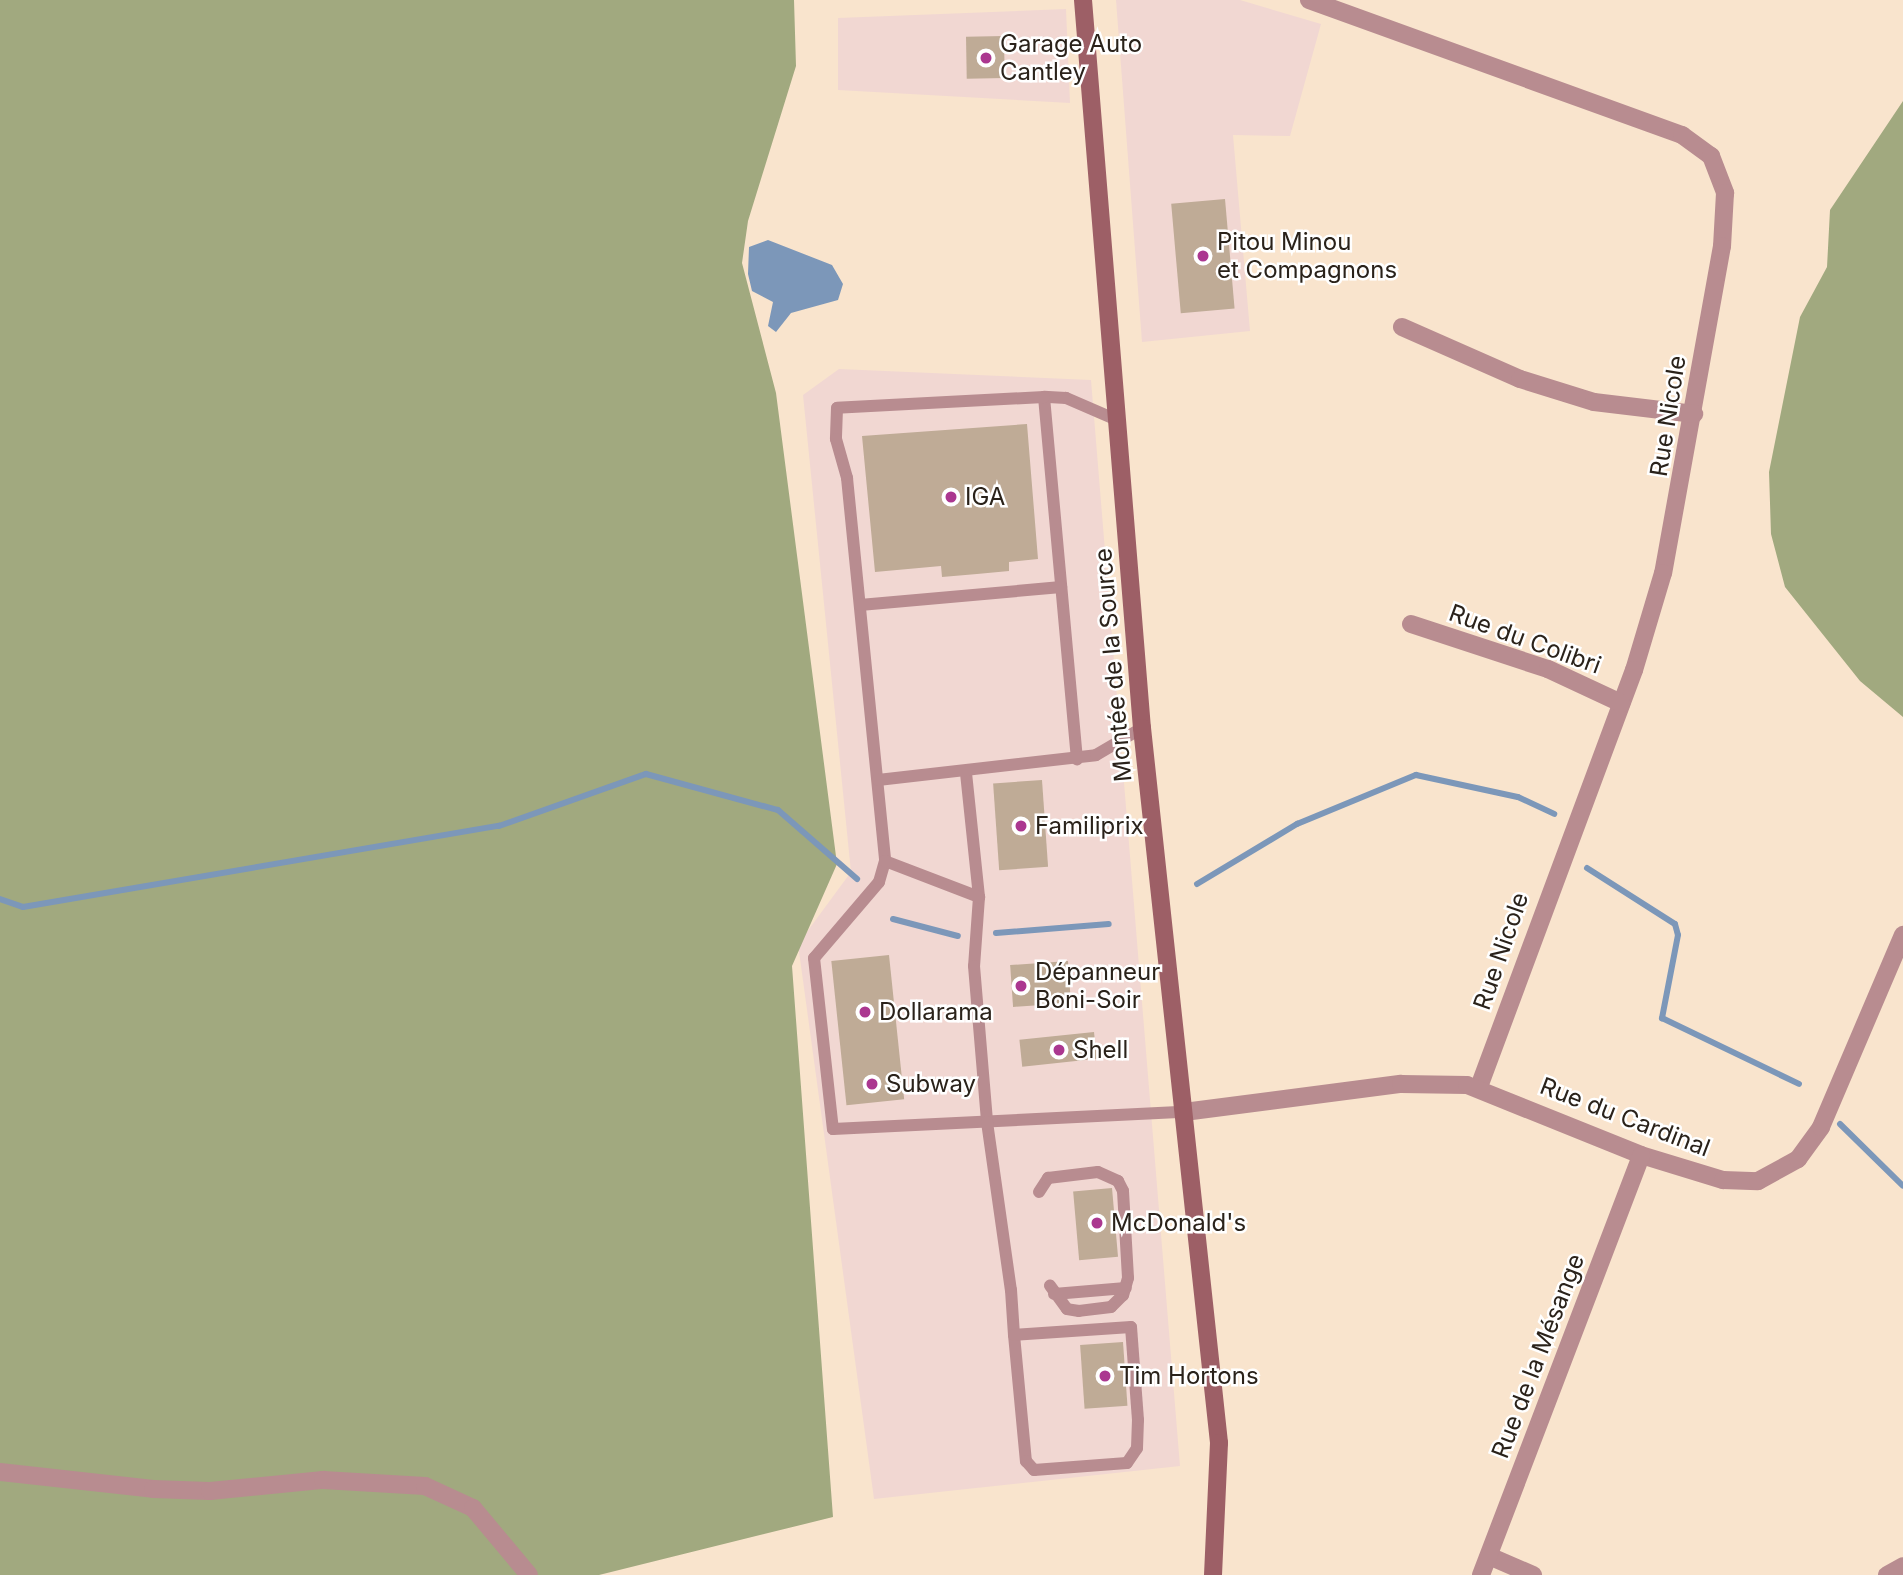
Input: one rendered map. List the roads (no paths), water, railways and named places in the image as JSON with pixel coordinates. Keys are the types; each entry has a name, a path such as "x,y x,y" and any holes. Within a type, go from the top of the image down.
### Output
{"main road":[{"name":"Montée de la Source","path":"1083,0 1142,728 1219,1443 1213,1575"}],"street":[{"name":"Rue Nicole","path":"1309,0 1597,101 1682,135 1711,156 1727,213 1694,414 1665,563 1620,702 1479,1087"},
{"path":"1402,327 1520,379 1594,402 1694,414"},
{"name":"Rue du Colibri","path":"1411,624 1548,669 1620,702"},
{"name":"Rue du Cardinal","path":"1184,1112 1434,1081 1479,1087 1641,1155 1723,1180 1746,1181 1769,1177 1798,1159 1821,1127 1862,1039 1903,935"},
{"name":"Rue de la Mésange","path":"1481,1575 1641,1155"},
{"path":"0,1472 153,1489 263,1488 323,1480 425,1486 473,1508 529,1575"},
{"path":"1489,1556 1533,1575"},
{"path":"1887,1575 1903,1566"}],"lane":[{"path":"1117,420 1066,398 1044,397 838,408 836,439 847,478 885,861 879,882 814,958 833,1129 1184,1112"},
{"path":"1044,397 1077,759"},
{"path":"860,606 1061,587"},
{"path":"878,780 966,773 1077,759 1114,749 1142,728"},
{"path":"966,773 979,897 974,966 987,1122 1014,1335 1026,1461 1034,1470 1127,1463 1136,1448 1131,1326 1014,1335"},
{"path":"885,861 979,897"},
{"path":"1039,1192 1048,1178 1098,1172 1118,1181 1126,1288 1111,1307 1093,1311 1067,1309 1052,1290"}],"water":[{"path":"768,240 832,265 843,284 838,300 791,313 776,332 768,326 773,302 752,291 748,274 749,247"}],"waterway":[{"path":"0,899 23,907 499,826 646,774 778,810 857,879"},
{"path":"1197,884 1297,824 1416,775 1518,797 1554,814"},
{"path":"1587,868 1675,924 1678,935 1662,1018 1799,1084"},
{"path":"893,919 958,936"},
{"path":"996,933 1109,924"},
{"path":"1840,1124 1903,1186"}],"place":[{"name":"Garage Auto Cantley","path":"986,58"},
{"name":"Pitou Minou et Compagnons","path":"1203,256"},
{"name":"IGA","path":"951,497"},
{"name":"Familiprix","path":"1021,826"},
{"name":"Dépanneur Boni-Soir","path":"1021,986"},
{"name":"Dollarama","path":"865,1012"},
{"name":"Shell","path":"1059,1050"},
{"name":"Subway","path":"872,1084"},
{"name":"McDonald's","path":"1097,1223"},
{"name":"Tim Hortons","path":"1105,1376"}]}
